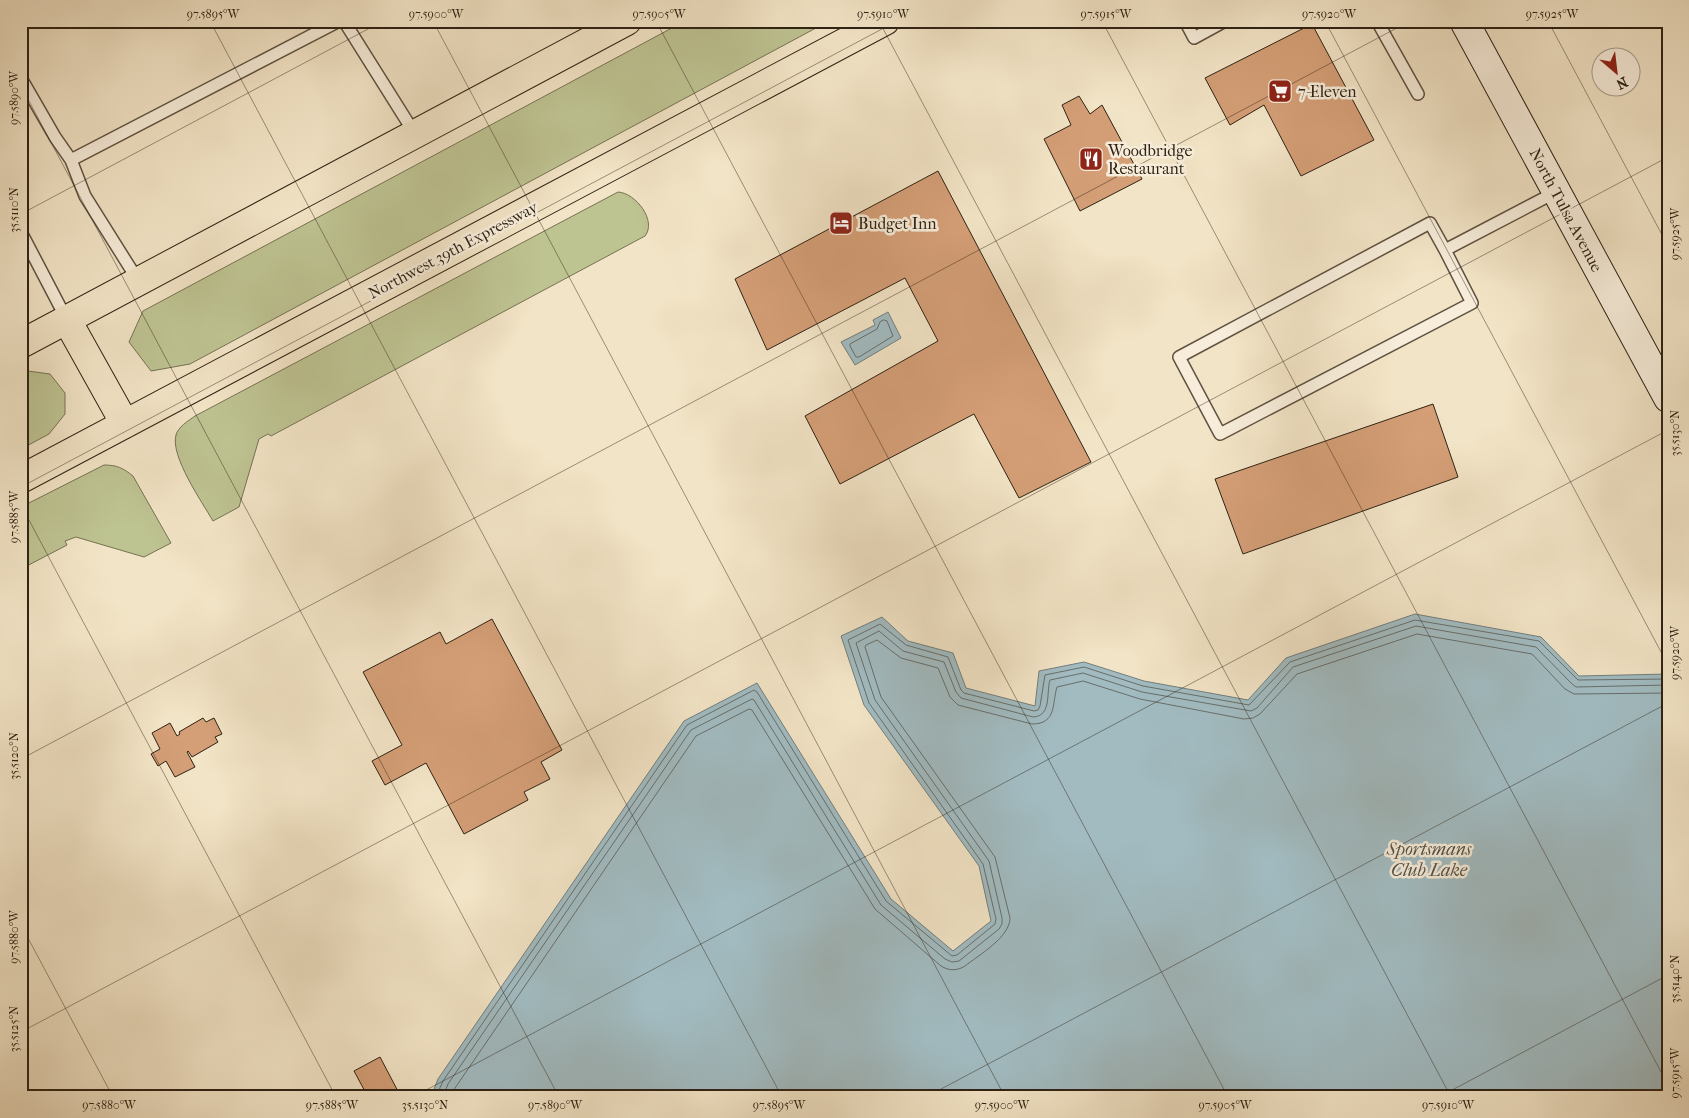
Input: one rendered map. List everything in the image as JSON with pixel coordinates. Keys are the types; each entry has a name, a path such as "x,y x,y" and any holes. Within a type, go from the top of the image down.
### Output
{"highway":[{"path":"21,344 627,21"},
{"name":"Northwest 39th Expressway","path":"21,479 885,21"},
{"path":"68,320 124,424"}],"street":[{"name":"North Tulsa Avenue","path":"1464,21 1668,398"}],"lane":[{"path":"71,160 339,21"},
{"path":"344,21 415,134"},
{"path":"1185,21 1194,38 1225,21"},
{"path":"1377,21 1418,94"},
{"path":"21,78 55,138 71,160 85,196 139,282"},
{"path":"1445,250 1556,192"},
{"path":"1430,223 1445,250 1472,303 1220,434 1179,357 1430,223"},
{"path":"21,232 68,320"}],"green space":[{"path":"685,21 829,21 190,364 151,371 129,342 143,311"},
{"path":"618,192 632,197 643,209 648,223 648,230 645,236 271,436 268,434 259,439 239,507 213,521 188,479 178,455 175,444 176,435 184,424 195,416"},
{"path":"28,371 50,374 65,393 65,414 49,434 21,449 21,375"},
{"path":"104,465 120,468 133,476 171,543 144,557 76,537 65,541 67,545 21,569 21,507"}],"water":[{"path":"888,312 901,338 855,365 841,342 875,325 873,320"},
{"name":"Sportsmans Club Lake","path":"1415,614 1541,637 1579,676 1668,674 1668,1097 431,1097 438,1079 684,721 757,683 891,899 953,951 991,921 979,866 864,705 841,636 882,617 908,641 953,653 966,688 1035,706 1039,671 1084,662 1144,681 1248,700 1286,658"}],"building":[{"path":"367,21 382,21 370,28"},
{"name":"7-Eleven","path":"1312,24 1374,140 1301,176 1264,105 1230,125 1205,78"},
{"path":"1079,96 1090,114 1102,105 1142,179 1080,211 1044,139 1071,125 1062,105"},
{"path":"938,171 1091,462 1019,498 974,414 840,484 805,416 938,341 905,278 767,350 735,279"},
{"path":"1433,404 1458,477 1243,554 1215,479"},
{"path":"492,619 562,750 541,762 550,779 524,792 528,800 464,834 426,763 385,785 372,761 402,745 363,672 440,632 446,644"},
{"path":"203,718 206,722 214,718 222,734 215,737 218,742 192,757 187,752 195,767 175,777 166,761 158,766 151,754 160,749 152,733 170,723 177,736 180,734 179,732"},
{"path":"380,1057 401,1097 368,1097 354,1071"}],"place":[{"name":"7-Eleven","path":"1280,91"},
{"name":"Woodbridge Restaurant","path":"1091,159"},
{"name":"Budget Inn","path":"841,223"}]}
